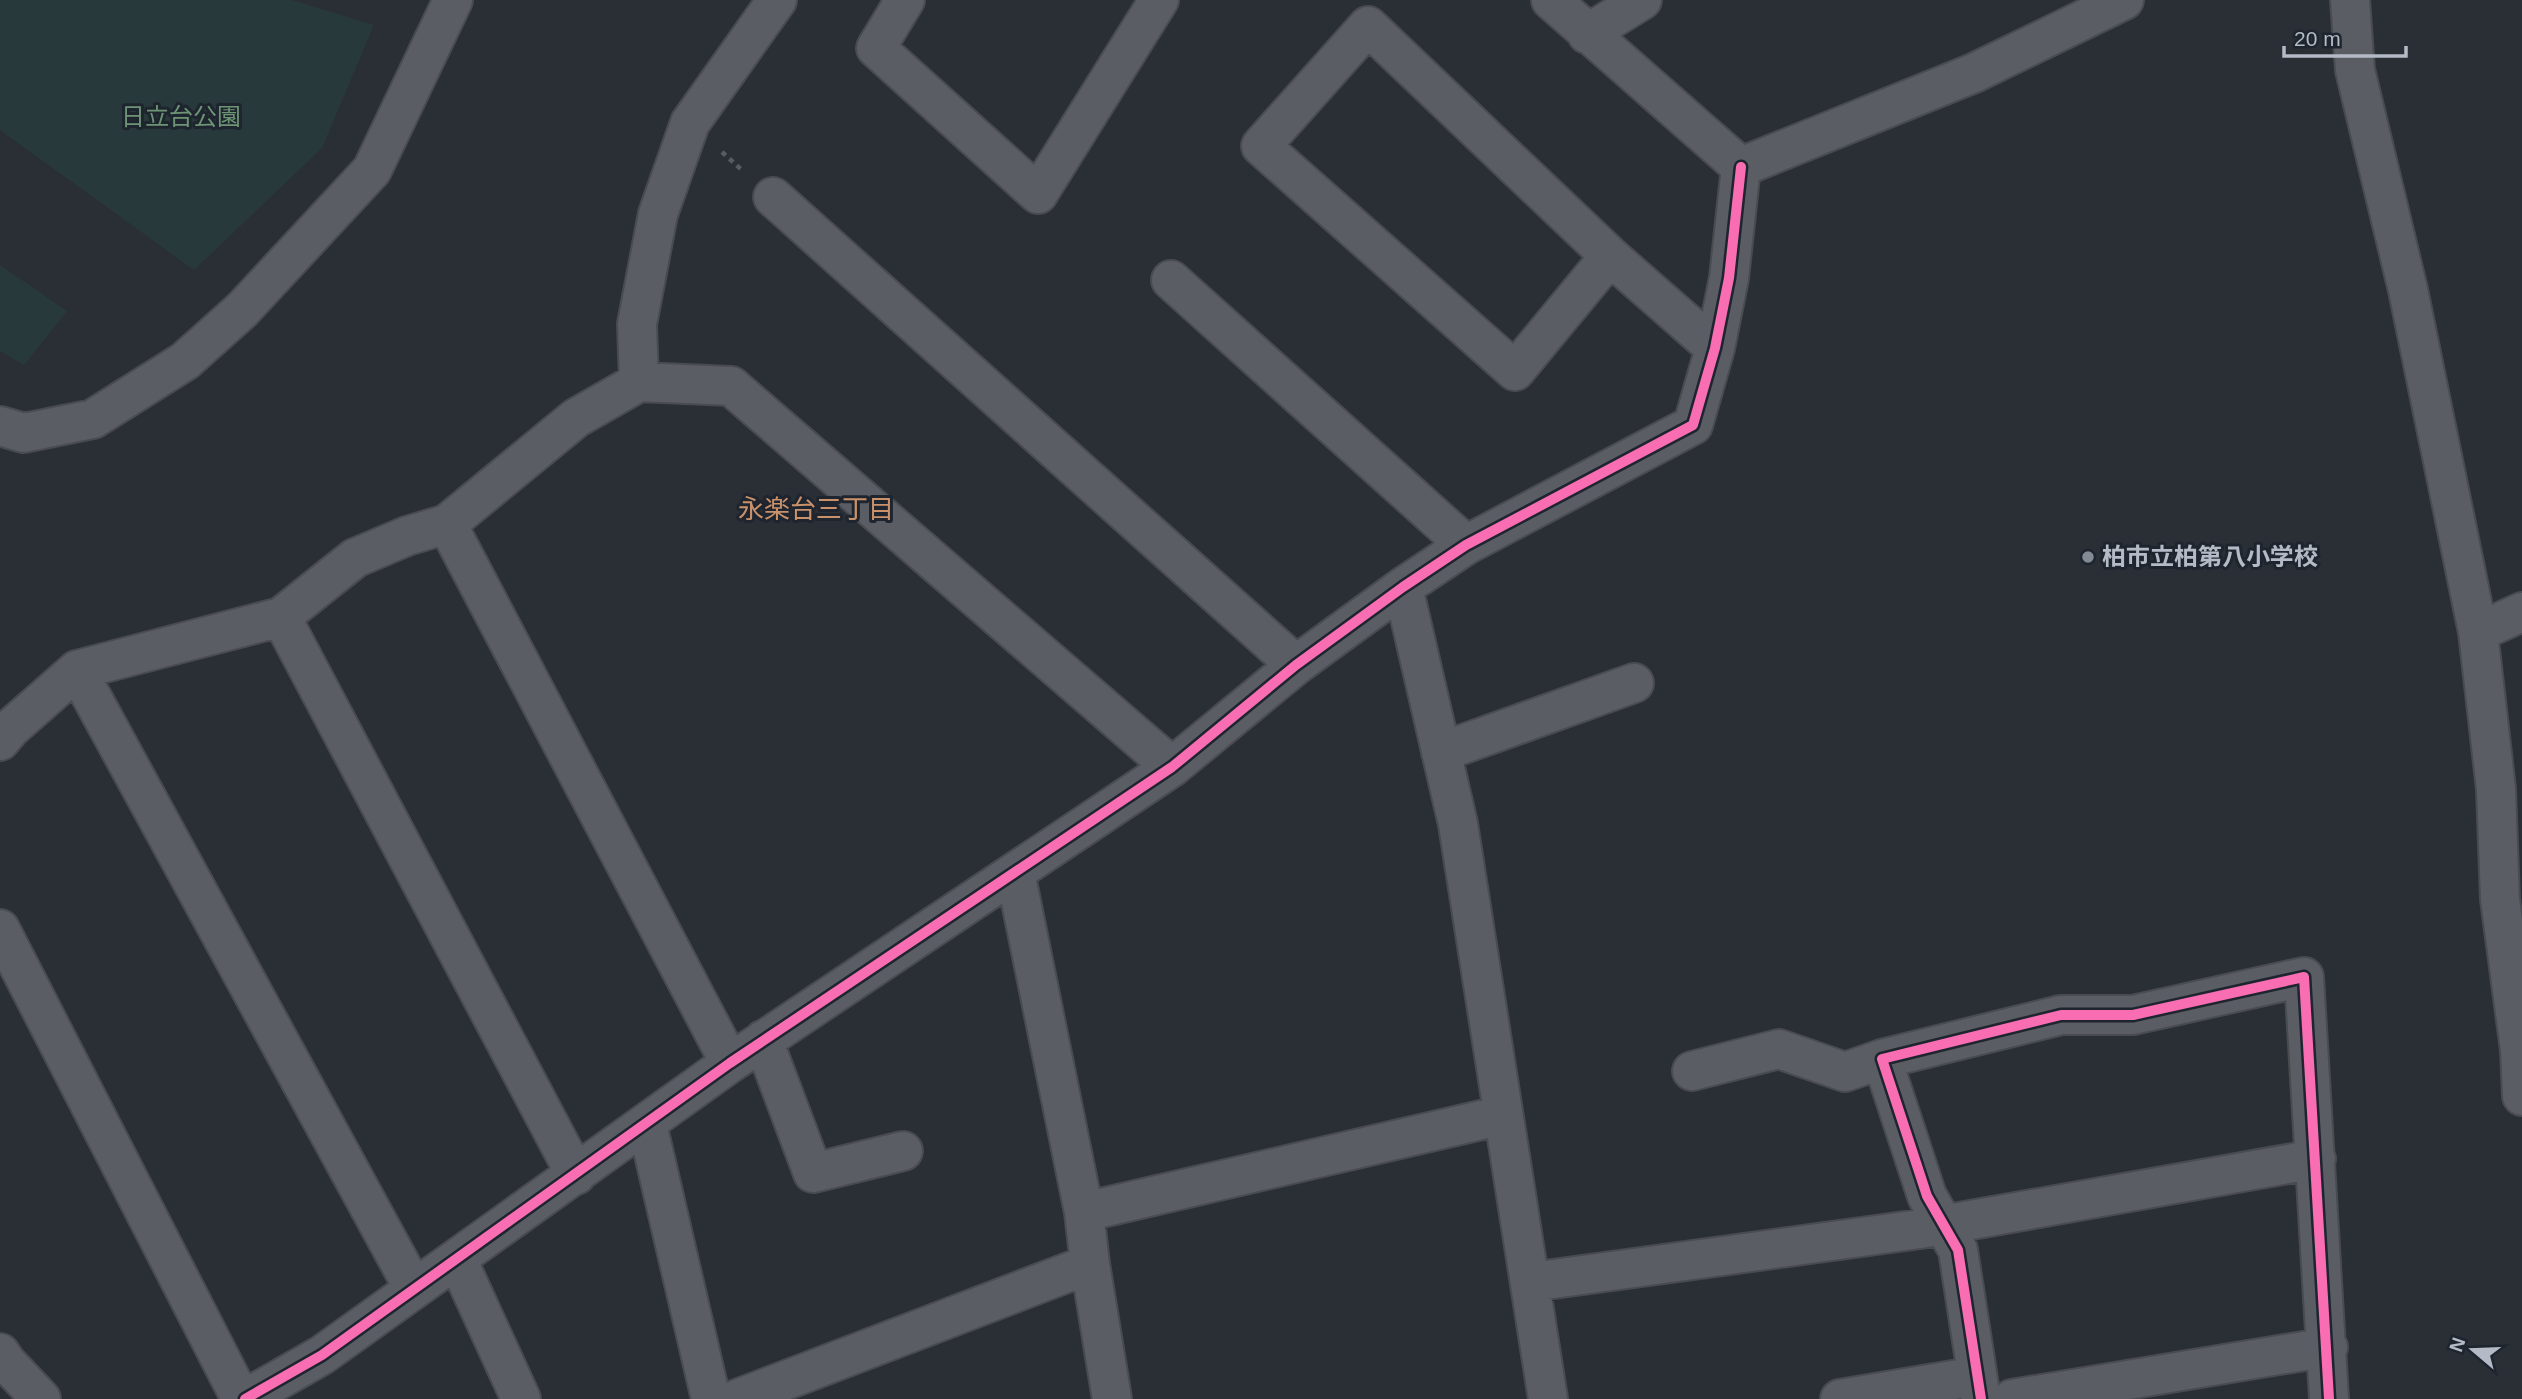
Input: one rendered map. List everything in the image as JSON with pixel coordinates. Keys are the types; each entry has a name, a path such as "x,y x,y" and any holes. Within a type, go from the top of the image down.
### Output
{"street":[{"path":"0,426 24,433 93,419 185,361 242,310 372,170 453,0"},
{"path":"639,382 637,324 658,214 690,123 777,0"},
{"path":"905,0 876,48 1038,194 1159,0"},
{"path":"1551,0 1741,167"},
{"path":"1587,34 1642,0"},
{"path":"1741,167 1974,73 2124,0"},
{"path":"2350,0 2355,70 2408,290 2509,783 2500,899 2520,1050 2522,1096"},
{"path":"1610,256 1515,371 1261,146 1368,26 1610,256 1715,348"},
{"path":"0,929 243,1399 323,1355 763,1040 1172,767 1296,665 1403,587 1466,545 1693,425 1715,348 1729,278 1741,167"},
{"path":"774,197 1296,665"},
{"path":"1171,280 1466,545"},
{"path":"0,741 77,670 281,617 355,558 407,536 447,524 576,418 639,382 731,386 1172,767"},
{"path":"447,524 730,1063"},
{"path":"1403,587 1458,824 1548,1399"},
{"path":"2478,632 2522,612"},
{"path":"281,617 576,1175"},
{"path":"77,670 414,1289"},
{"path":"1441,752 1634,683"},
{"path":"1015,872 1084,1212 1112,1399"},
{"path":"1692,1071 1779,1049 1845,1072 1882,1059 2061,1015 2133,1015 2304,976 2329,1399"},
{"path":"763,1040 813,1173 903,1151"},
{"path":"1839,1399 1979,1387 1958,1250 1927,1196 1882,1059"},
{"path":"1084,1212 1503,1115"},
{"path":"647,1124 711,1399"},
{"path":"1531,1282 1943,1225 2316,1159"},
{"path":"457,1259 521,1399"},
{"path":"737,1399 1090,1265"},
{"path":"2012,1399 2328,1347"},
{"path":"0,1353 41,1399"}],"path":[{"path":"690,123 774,197"}],"green space":[{"name":"日立台公園","path":"0,0 292,0 374,25 322,148 194,270 0,130"},
{"path":"0,265 67,311 24,365 0,351"}],"cycle path":[{"path":"245,1399 322,1355 730,1063 1172,767 1296,665 1403,587 1466,545 1693,425 1715,348 1729,278 1741,167"},
{"path":"1981,1399 1958,1250 1927,1196 1882,1059 2061,1015 2133,1015 2304,977 2329,1399"}],"place":[{"name":"柏市立柏第八小学校","path":"2088,557"}],"district":[{"name":"永楽台三丁目","path":"816,509"}]}
